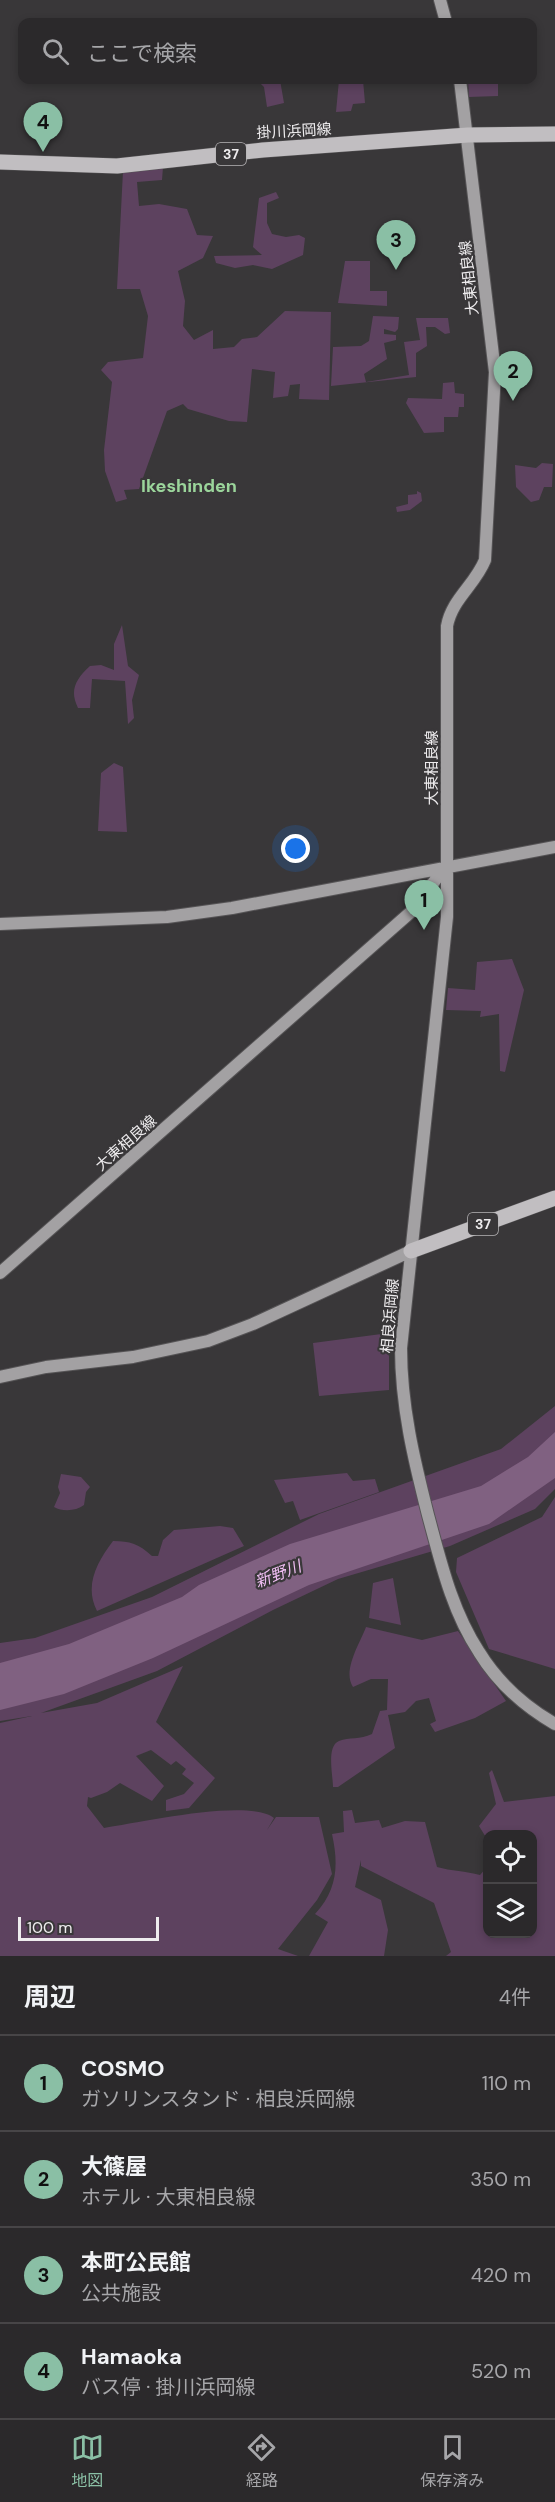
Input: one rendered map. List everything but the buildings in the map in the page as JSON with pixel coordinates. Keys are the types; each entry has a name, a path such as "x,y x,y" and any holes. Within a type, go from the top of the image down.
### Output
{"main road":[{"path":"440,0 445,18"},
{"name":"大東相良線","path":"0,1273 412,911 446,866 447,626 453,605 475,580 485,560 496,389 461,84"},
{"name":"掛川浜岡線","path":"0,162 117,166 262,150 468,135 555,134"},
{"path":"0,924 167,917 232,908 555,847"},
{"name":"相良浜岡線","path":"446,866 447,917 401,1348 401,1382 421,1485 455,1607 478,1652 518,1699 555,1724"},
{"name":"37","path":"411,1251 555,1198"},
{"path":"0,1377 46,1367 133,1357 208,1341 253,1324 411,1251"}],"shaded area":[{"path":"261,84 281,84 284,103 267,107 264,87"},
{"path":"339,84 363,84 365,103 353,104 351,111 336,112"},
{"path":"468,84 498,84 498,96 469,97"},
{"path":"163,167 162,180 137,182 139,206 159,204 187,209 197,235 213,236 203,258 178,271 185,301 183,326 194,340 213,330 213,349 234,347 242,339 257,337 285,311 331,312 329,400 299,399 300,384 290,385 288,396 273,398 275,372 252,369 247,422 229,421 188,409 183,404 167,411 139,489 124,490 127,499 116,502 105,471 104,450 112,382 101,370 108,362 143,358 148,316 140,289 117,289 123,171"},
{"path":"276,192 279,198 267,203 267,223 272,234 286,237 299,235 305,238 303,255 272,269 253,265 235,268 216,263 214,256 262,255 253,247 259,198"},
{"path":"345,261 370,261 370,291 387,291 387,306 338,303"},
{"path":"373,316 399,317 398,329 395,332 384,329 384,334 396,335 396,340 384,343 387,359 364,374 366,382 409,375 404,342 420,340 416,318 448,318 450,333 445,334 435,327 426,327 427,346 416,353 416,377 331,386 333,347 361,346 369,341"},
{"path":"454,382 455,393 464,394 464,407 459,407 458,417 444,417 444,432 424,433 406,403 408,398 442,399 443,383"},
{"path":"542,463 553,464 552,487 544,487 539,500 531,502 516,487 515,465 536,468"},
{"path":"417,491 421,493 422,501 410,510 397,512 396,507 408,504 408,495 417,494"},
{"path":"122,625 128,666 139,675 132,700 134,718 128,724 125,681 92,679 90,708 78,708 74,696 75,685 90,666 101,665 114,670 114,644"},
{"path":"114,763 123,767 127,832 98,831 101,773"},
{"path":"512,959 524,990 505,1072 500,1071 499,1014 480,1017 481,1011 446,1010 448,988 475,990 477,962"},
{"path":"389,1333 389,1390 319,1396 313,1343"},
{"path":"555,1406 555,1489 535,1509 450,1546 338,1579 273,1610 157,1671 41,1713 97,1703 183,1666 156,1722 215,1778 189,1808 166,1811 166,1800 184,1794 194,1783 182,1774 186,1769 176,1761 171,1765 151,1750 136,1756 164,1786 152,1801 120,1783 107,1792 88,1797 87,1806 104,1828 218,1811 261,1812 274,1818 267,1830 276,1817 319,1817 332,1874 317,1900 278,1949 298,1956 0,1956 0,1723 32,1716 0,1721 0,1643 35,1638 152,1597 319,1514 501,1449"},
{"path":"347,1473 353,1481 375,1479 379,1492 300,1520 293,1501 285,1503 274,1480"},
{"path":"61,1474 81,1477 90,1487 86,1492 84,1505 69,1510 54,1507 60,1493 58,1487"},
{"path":"555,1497 555,1669 489,1649 456,1572 457,1558 542,1517"},
{"path":"220,1526 233,1528 244,1546 97,1611 92,1592 94,1574 113,1541 134,1544 152,1556 158,1556 163,1540 174,1530"},
{"path":"393,1578 401,1625 369,1618 373,1583"},
{"path":"366,1627 422,1640 458,1631 506,1701 475,1718 435,1732 430,1724 436,1721 429,1698 416,1701 405,1712 388,1715 395,1748 338,1787 333,1787 331,1755 335,1744 339,1741 372,1734 380,1711 387,1710 388,1679 371,1679 353,1687 350,1680 353,1657"},
{"path":"492,1770 504,1802 555,1796 555,1956 446,1956 451,1952 434,1903 361,1866 361,1860 355,1887 381,1900 388,1930 384,1956 309,1956 328,1922 315,1914 332,1887 335,1857 332,1834 344,1832 343,1811 352,1810 355,1823 379,1820 382,1828 405,1821 425,1822 437,1867 480,1875 483,1872 483,1938 537,1938 537,1830 483,1830 483,1832 479,1826 496,1804 489,1773"}],"water":[{"name":"新野川","path":"555,1432 555,1478 489,1524 309,1585 153,1658 64,1694 0,1710 0,1663 69,1644 182,1597 199,1585 290,1544 481,1486 528,1457"}],"place":[{"name":"Hamaoka","path":"43,152"},
{"name":"本町公民館","path":"396,270"},
{"name":"大篠屋","path":"513,401"},
{"name":"COSMO","path":"424,930"}],"district":[{"name":"Ikeshinden","path":"189,486"}]}
